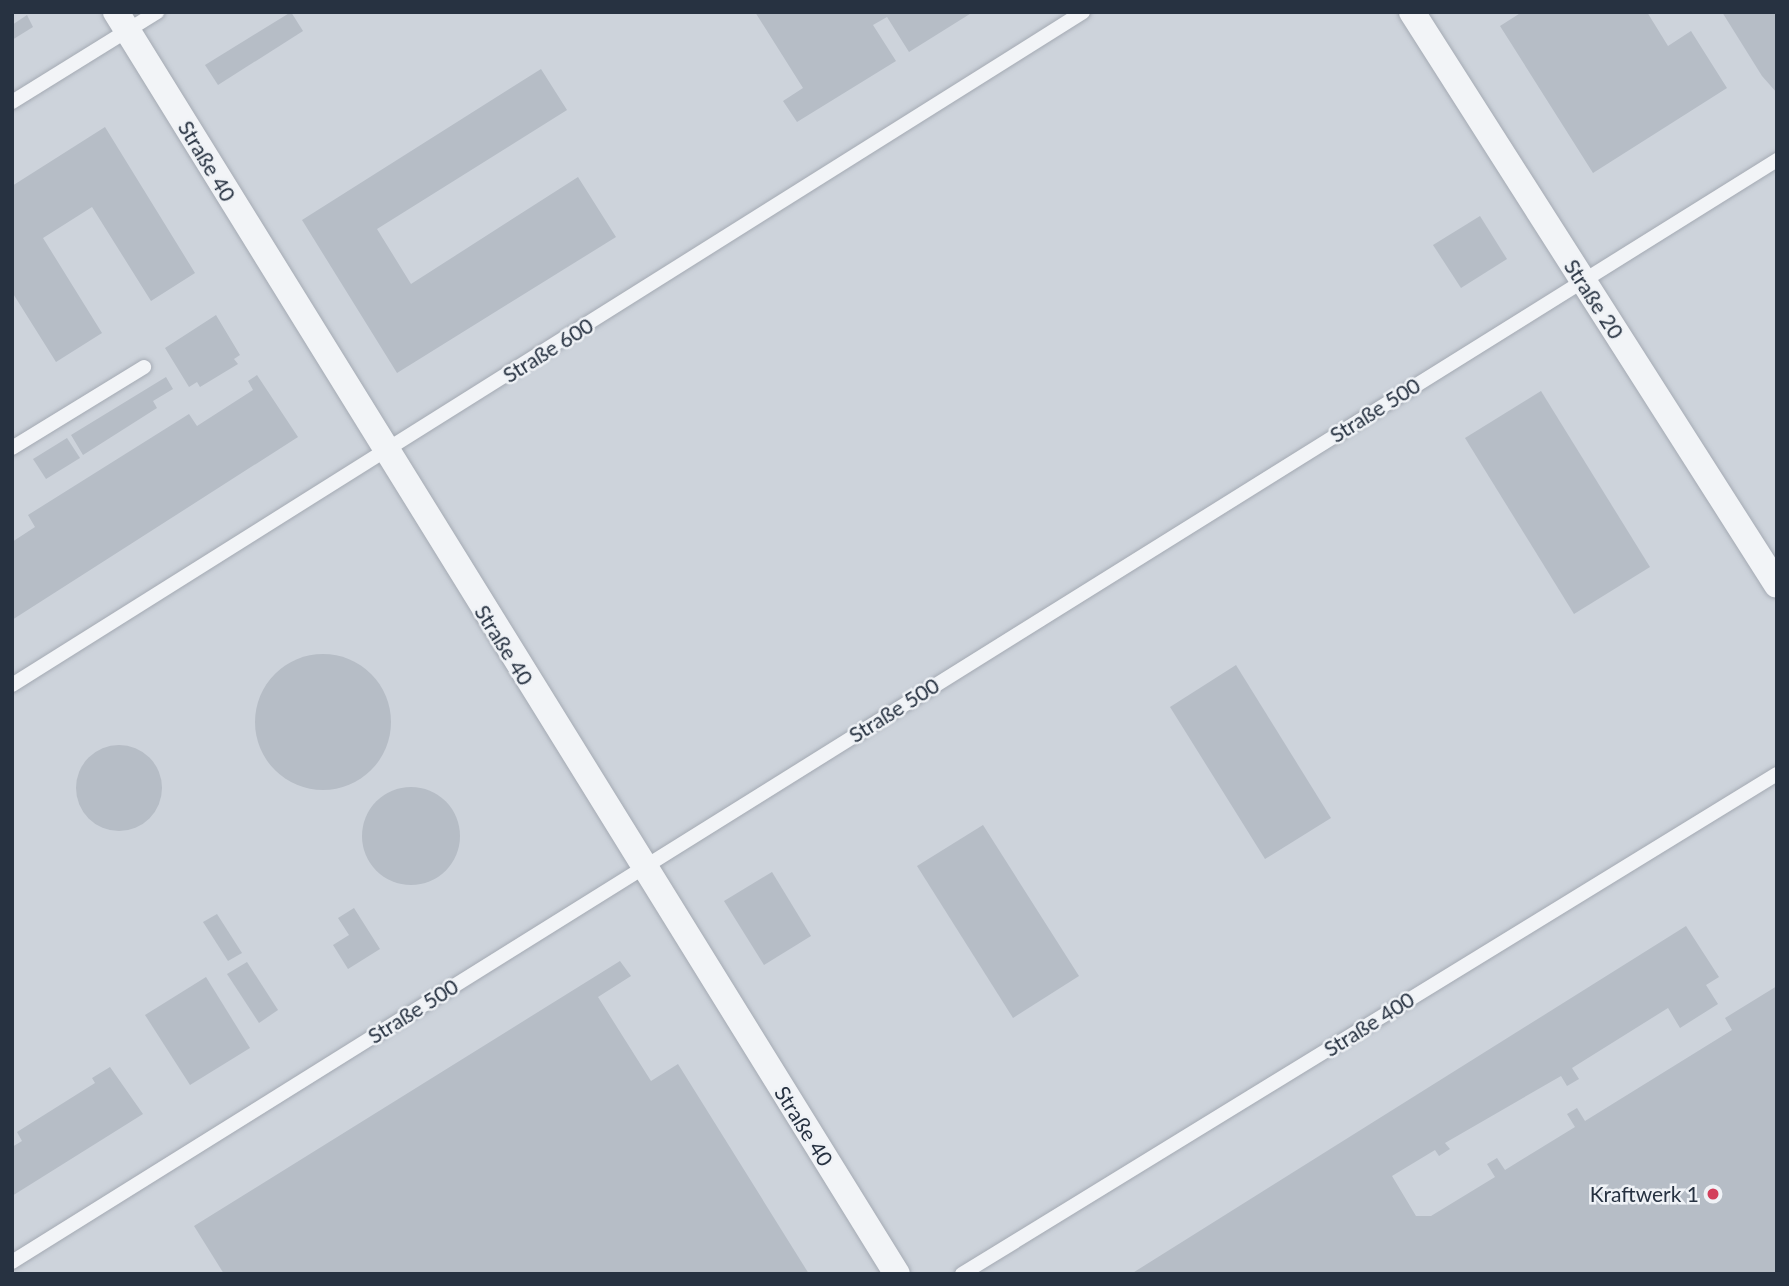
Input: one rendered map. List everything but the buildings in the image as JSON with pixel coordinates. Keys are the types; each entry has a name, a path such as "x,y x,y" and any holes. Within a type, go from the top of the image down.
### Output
{"street":[{"name":"Straße 20","path":"1412,12 1777,585"},
{"name":"Straße 40","path":"122,22 385,453 897,1274"}],"lane":[{"path":"12,102 122,22 157,12"},
{"name":"Straße 600","path":"12,685 1083,12"},
{"name":"Straße 500","path":"12,1262 1777,160"},
{"path":"12,449 144,367"},
{"name":"Straße 400","path":"962,1274 1777,774"}],"shaded area":[{"path":"12,12 1777,12 1777,1274 12,1274"}],"place":[{"name":"Kraftwerk 1","path":"1713,1194"}]}
